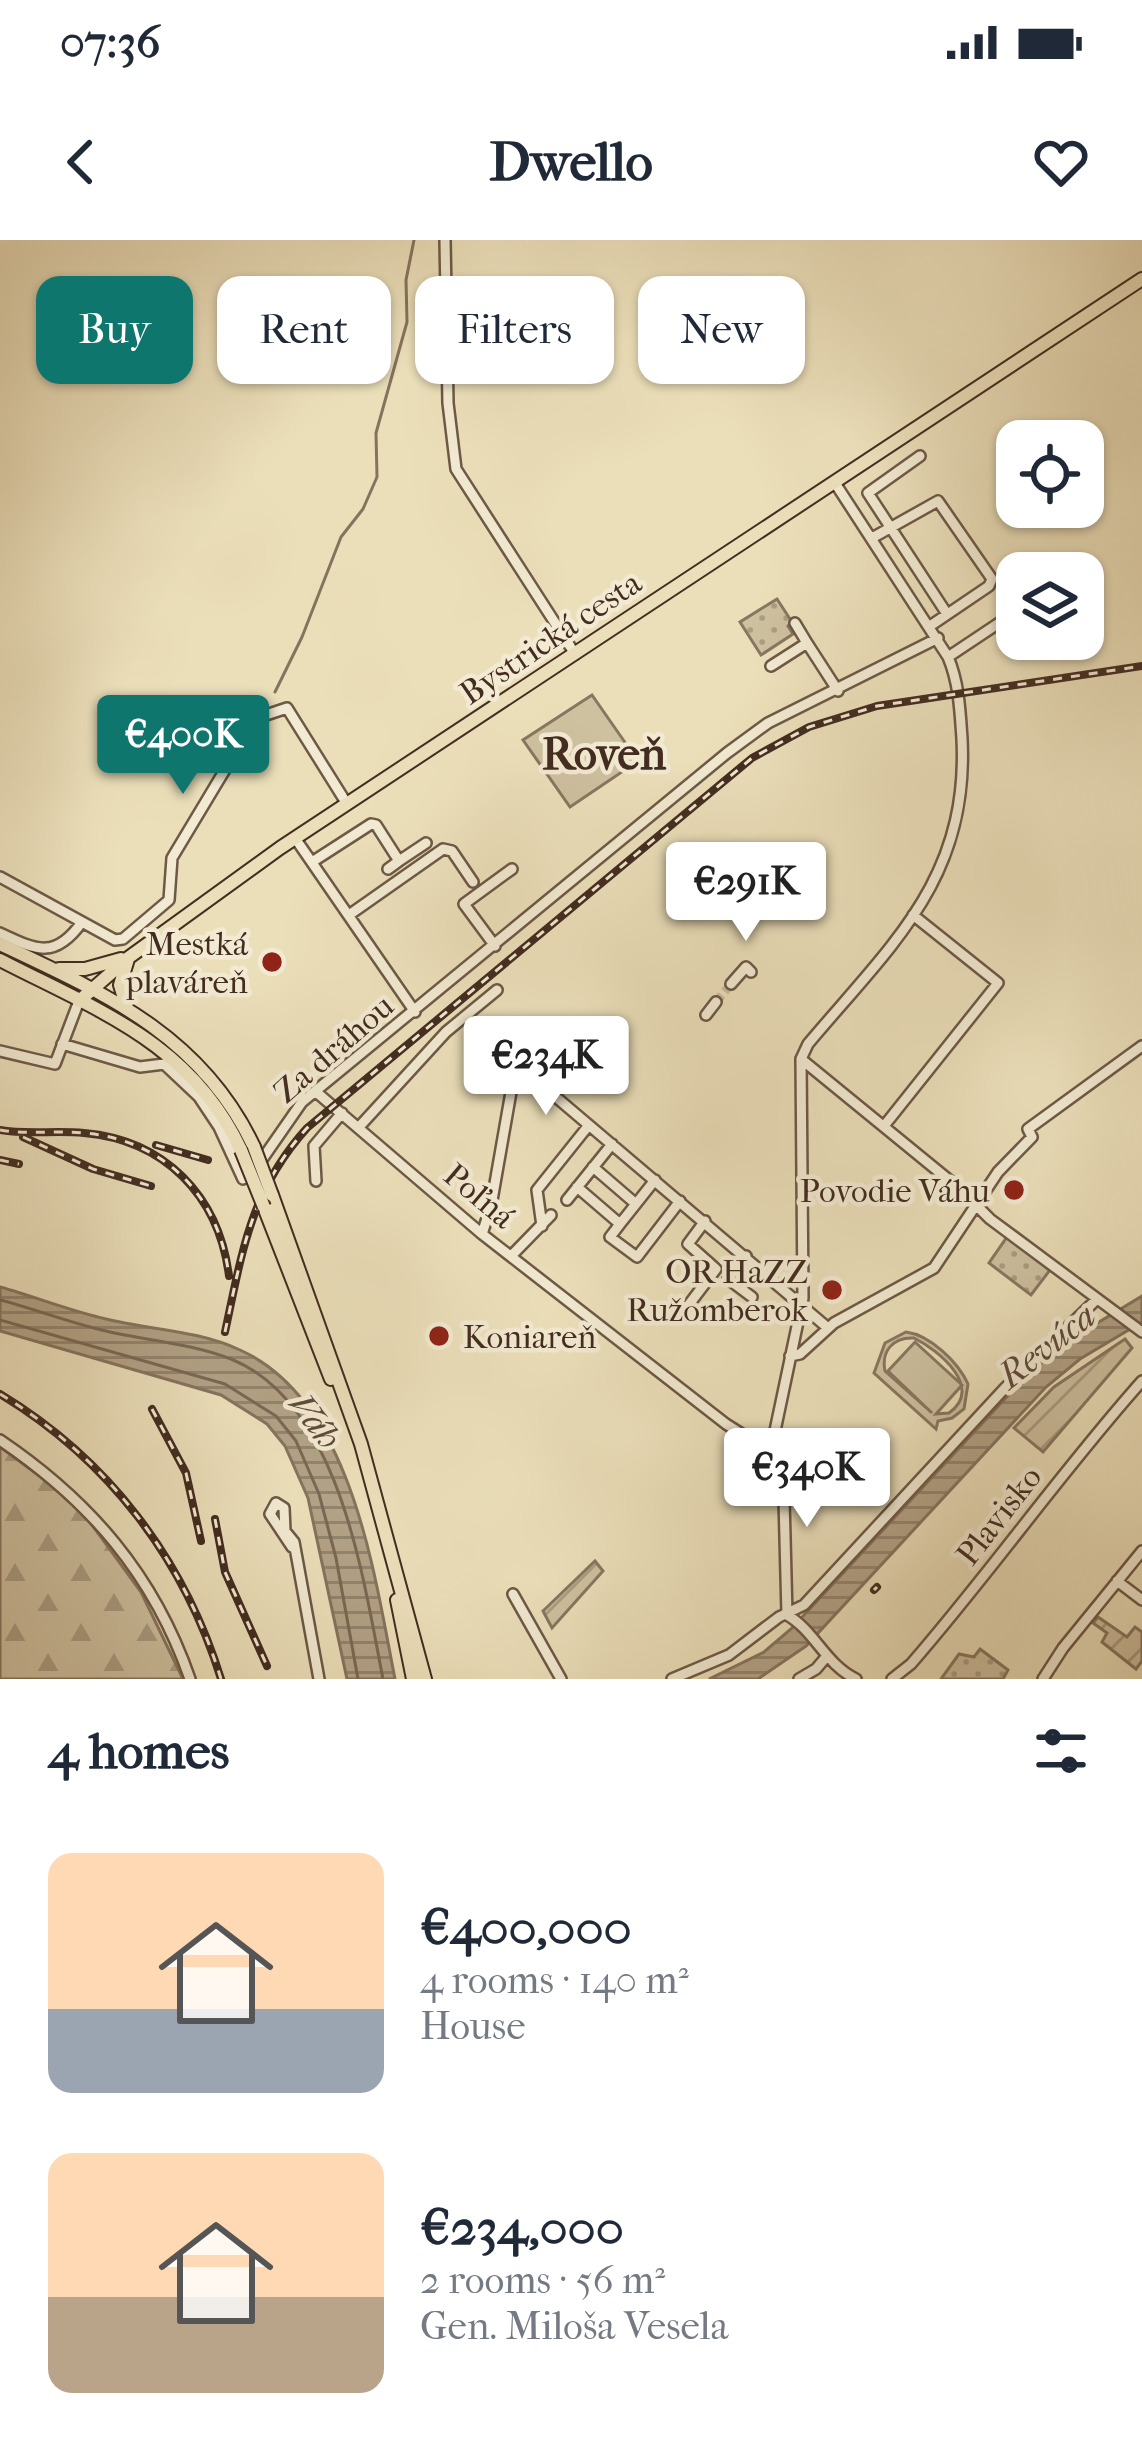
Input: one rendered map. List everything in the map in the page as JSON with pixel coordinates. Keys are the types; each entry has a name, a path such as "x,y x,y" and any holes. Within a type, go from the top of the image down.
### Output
{"main road":[{"name":"Bystrická cesta","path":"79,1001 128,958 296,838 1142,279"},
{"path":"0,944 161,1030 206,1069 236,1111 361,1444 425,1679"},
{"path":"48,968 82,970 128,958"},
{"path":"127,1009 120,985 128,958"},
{"path":"0,960 147,1038 186,1068 248,1149"},
{"path":"268,1201 365,1483 392,1576 413,1679"}],"street":[{"path":"445,240 448,403 456,469 574,653"},
{"path":"920,456 868,493 947,614"},
{"path":"787,1616 784,1499 772,1453 802,1305 801,1059 933,886 950,849 960,808 960,706 948,657 835,483"},
{"path":"872,538 938,501 992,579 989,586 930,626"},
{"path":"795,623 838,691"},
{"path":"948,657 996,625"},
{"name":"Za dráhou","path":"62,1044 140,1066 164,1064 199,1097 243,1179 252,1174 294,1112 315,1090 758,730 938,638"},
{"path":"771,666 807,643"},
{"path":"0,878 119,941 169,900 172,858 250,728 263,716 287,708 347,804"},
{"path":"312,862 371,824 399,861"},
{"path":"296,838 415,1012"},
{"path":"388,869 426,843"},
{"path":"349,915 443,849 452,851 471,881"},
{"path":"494,946 464,904 512,869"},
{"path":"884,1126 998,983 913,915"},
{"path":"0,933 35,950 70,938 82,922"},
{"path":"731,983 746,967 751,972"},
{"path":"359,1127 471,1007 497,990"},
{"path":"0,1051 51,1065 57,1061 79,1001"},
{"path":"706,1015 716,1002"},
{"path":"790,1356 804,1352 828,1328 929,1273 948,1252 998,1172 1032,1137 1028,1129 1142,1046"},
{"path":"801,1059 975,1204 1139,1329"},
{"path":"482,1234 518,1070 530,1074 828,1328"},
{"name":"Poľná","path":"315,1090 482,1234 726,1424 772,1453"},
{"path":"316,1181 314,1145 342,1113"},
{"path":"542,1226 536,1190 589,1126"},
{"path":"567,1200 612,1144"},
{"path":"593,1167 636,1204"},
{"path":"655,1180 610,1237 637,1257 680,1201"},
{"path":"577,1187 620,1224"},
{"name":"Poľná","path":"512,1256 551,1215"},
{"path":"683,1311 716,1269 688,1244 705,1221"},
{"path":"746,1256 728,1279 752,1298"},
{"path":"672,1679 729,1655 831,1580 1005,1388 1096,1299"},
{"name":"Plavisko","path":"892,1679 914,1661 1142,1381"},
{"path":"0,1440 66,1488 128,1556 164,1614 190,1679"},
{"path":"292,1547 319,1679"},
{"path":"1043,1679 1142,1551"},
{"path":"1117,1581 1142,1600"},
{"path":"513,1594 561,1679"},
{"path":"787,1616 856,1679"},
{"path":"799,1679 816,1676 826,1656"}],"green space":[{"path":"777,599 792,622 788,626 793,634 761,655 740,622"},
{"path":"592,695 638,761 570,807 523,740"},
{"path":"1007,1237 1050,1270 1031,1295 989,1263"},
{"path":"906,1332 942,1351 968,1384 964,1409 938,1421 936,1429 874,1373 885,1343","holes":["914,1338 946,1361 960,1384 915,1342 888,1371 932,1413 885,1371 890,1347","961,1386 962,1393 949,1413 936,1414"]},
{"path":"1125,1339 1132,1348 1043,1452 1014,1428 1054,1387"},
{"path":"0,1447 76,1503 141,1592 183,1679 0,1679"},
{"path":"595,1561 603,1571 552,1628 543,1611"},
{"path":"1098,1617 1127,1637 1135,1627 1142,1632 1142,1661 1136,1669 1102,1642 1107,1633 1093,1623"},
{"path":"980,1649 1008,1670 1003,1679 941,1679 959,1654 974,1657"}],"water":[{"name":"Váh","path":"0,1287 93,1316 224,1343 278,1374 309,1408 352,1494 395,1679 347,1679 308,1498 285,1446 267,1424 221,1395 0,1331"},
{"path":"1142,1296 1142,1322 1080,1359 1046,1387 806,1646 758,1679 709,1679 764,1652 791,1629 1029,1373 1071,1339"}],"waterway":[{"path":"275,692 341,537 363,509 377,477 376,433 407,322 406,280 414,240"}],"tunnel":[{"path":"716,1002 731,984"}],"railway":[{"path":"225,1332 243,1249 260,1199 307,1128 752,758 809,727 877,706 1142,666"},
{"path":"0,1130 113,1138 163,1160 200,1197 214,1221 229,1276"},
{"path":"23,1137 93,1169 151,1186"},
{"path":"156,1145 208,1160"},
{"path":"0,1160 19,1164"},
{"path":"0,1394 75,1449 137,1516 186,1593 221,1679"},
{"path":"152,1409 186,1473 201,1541"},
{"path":"215,1519 225,1572 267,1666"},
{"path":"874,1590 877,1587"}],"place":[{"name":"Mestká plaváreň","path":"272,962"},
{"name":"Povodie Váhu","path":"1014,1190"},
{"name":"OR HaZZ Ružomberok","path":"832,1290"},
{"name":"Koniareň","path":"439,1336"}],"district":[{"name":"Roveň","path":"604,753"}],"water label":[{"name":"Revúca","path":"1046,1345"}]}
